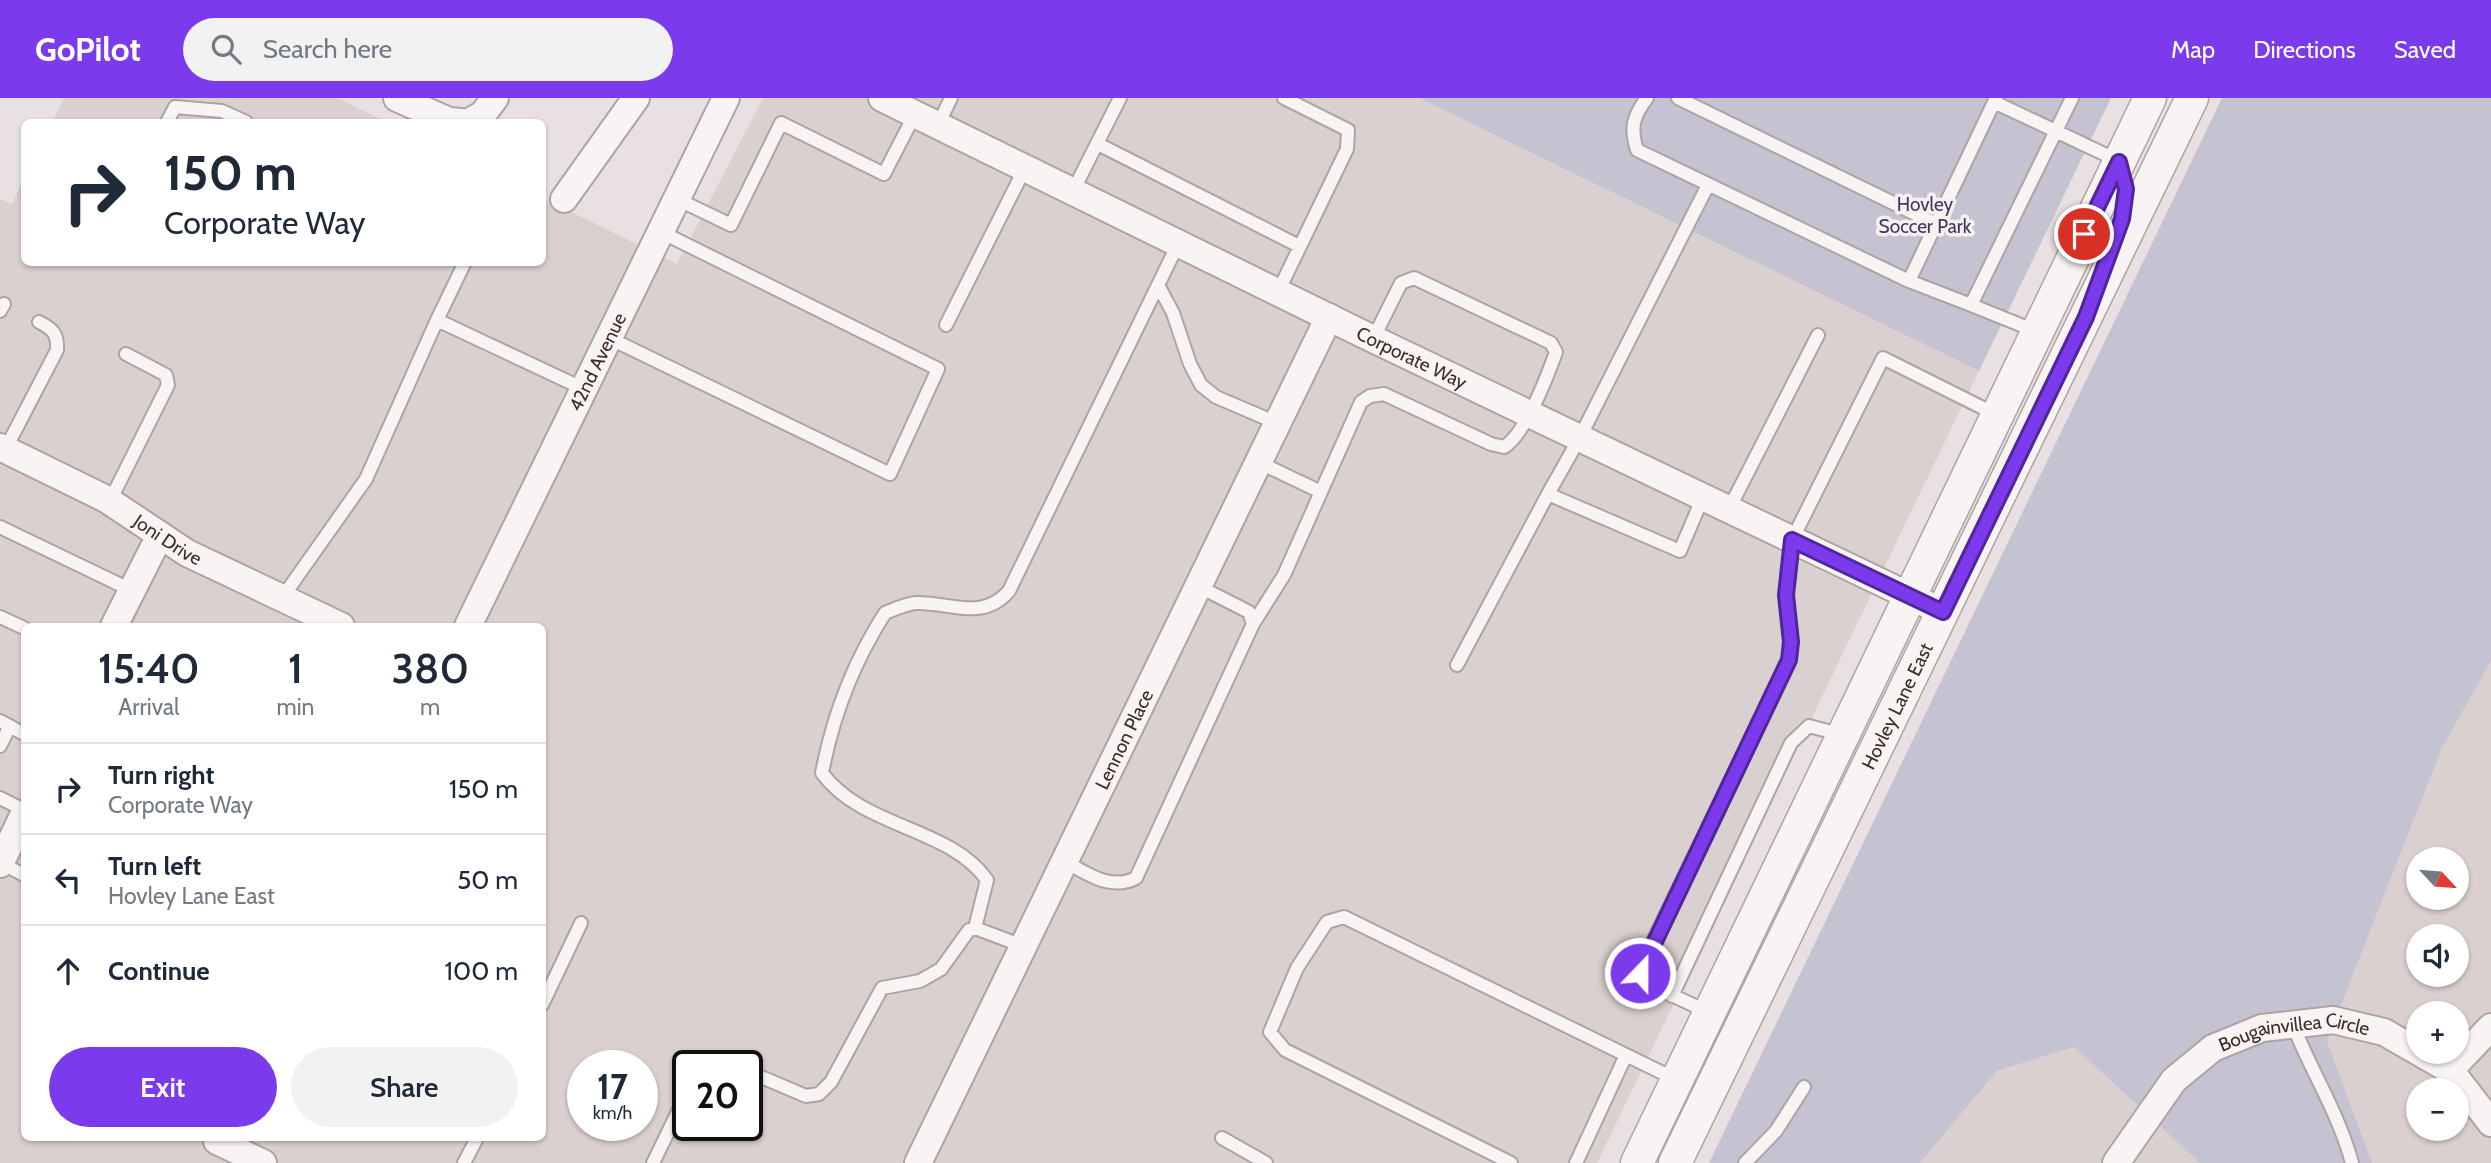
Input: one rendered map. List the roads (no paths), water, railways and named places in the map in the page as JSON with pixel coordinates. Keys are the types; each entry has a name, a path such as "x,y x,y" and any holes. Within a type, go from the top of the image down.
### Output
{"street":[{"path":"397,98 444,119"},
{"path":"474,119 483,114 495,98"},
{"path":"564,199 636,98"},
{"name":"42nd Avenue","path":"469,623 726,98"},
{"name":"Hovley Lane East","path":"1637,1163 2150,98"},
{"name":"Hovley Lane East","path":"1675,1163 2192,98"},
{"name":"Corporate Way","path":"908,108 1373,339 1943,612"},
{"path":"2086,317 2122,219 2126,189 2119,162"},
{"name":"Lennon Place","path":"918,1163 1329,317"},
{"name":"Joni Drive","path":"3,449 110,501 187,553 335,623"},
{"path":"115,623 160,535"},
{"path":"0,864 21,818"},
{"path":"1675,1163 1717,1038 1718,1025 1710,1013"},
{"name":"Bougainvillea Circle","path":"2116,1163 2174,1080 2213,1048 2262,1028 2292,1024 2333,1020 2384,1032 2450,1070 2491,1123"},
{"path":"2450,1070 2491,1027"},
{"path":"214,1147 263,1163"}],"lane":[{"path":"677,199 731,225 781,123 884,174 908,108 951,98"},
{"path":"1073,191 1120,98"},
{"path":"1278,292 1347,149 1348,130 1284,98"},
{"path":"1647,98 1634,114 1632,134 1637,150 1909,281 2038,332"},
{"path":"1678,98 1936,224"},
{"path":"1970,305 2072,98"},
{"path":"1909,281 1995,100 2119,162"},
{"path":"169,119 175,107 222,111 239,119"},
{"path":"1098,144 1299,246"},
{"path":"946,325 1025,168"},
{"path":"1457,665 1579,439 1708,185"},
{"path":"609,338 890,474 938,369 661,232"},
{"path":"975,928 987,880 976,864 874,815 834,790 821,773 830,728 868,639 885,613 903,605 918,603 980,610 1000,602 1009,591 1178,244"},
{"path":"282,598 366,480 463,266"},
{"path":"1064,861 1101,881 1122,885 1136,878 1253,624 1284,575 1362,402 1370,396 1384,394 1401,399 1491,444 1504,447 1513,441 1528,414 1556,352 1551,343 1414,278 1401,283 1373,339"},
{"path":"1158,285 1173,313 1190,364 1201,385 1216,397 1277,423"},
{"path":"437,320 584,389"},
{"path":"3,449 57,350 58,337 52,329 39,322"},
{"path":"1729,509 1818,335"},
{"path":"110,501 168,385 166,375 126,354"},
{"path":"1710,1013 1644,982 1641,966 1789,660 1791,642 1786,595 1792,540 1883,358 1997,415"},
{"path":"1258,462 1321,492"},
{"path":"1548,494 1680,551 1703,497"},
{"path":"0,527 131,590"},
{"path":"1198,586 1249,612 1253,624"},
{"path":"0,617 21,627"},
{"path":"0,746 5,724 21,732"},
{"path":"1672,996 1791,743 1809,726 1843,735"},
{"path":"0,798 21,810"},
{"path":"0,864 21,874"},
{"path":"1511,1163 1285,1050 1270,1032 1297,968 1327,922 1344,917 1377,930 1494,992 1677,1080"},
{"path":"546,997 581,923"},
{"path":"763,1078 806,1096 819,1094 831,1082 883,988 920,981 941,970 969,930 975,928 1023,946"},
{"path":"2292,1024 2310,1069 2337,1118 2351,1163"},
{"path":"1576,1163 1626,1055"},
{"path":"1745,1163 1776,1131 1804,1087"},
{"path":"653,1163 672,1124"},
{"path":"1222,1138 1266,1163"},
{"path":"464,1163 475,1141"}],"park label":[{"name":"Hovley Soccer Park","path":"1925,215"}]}
